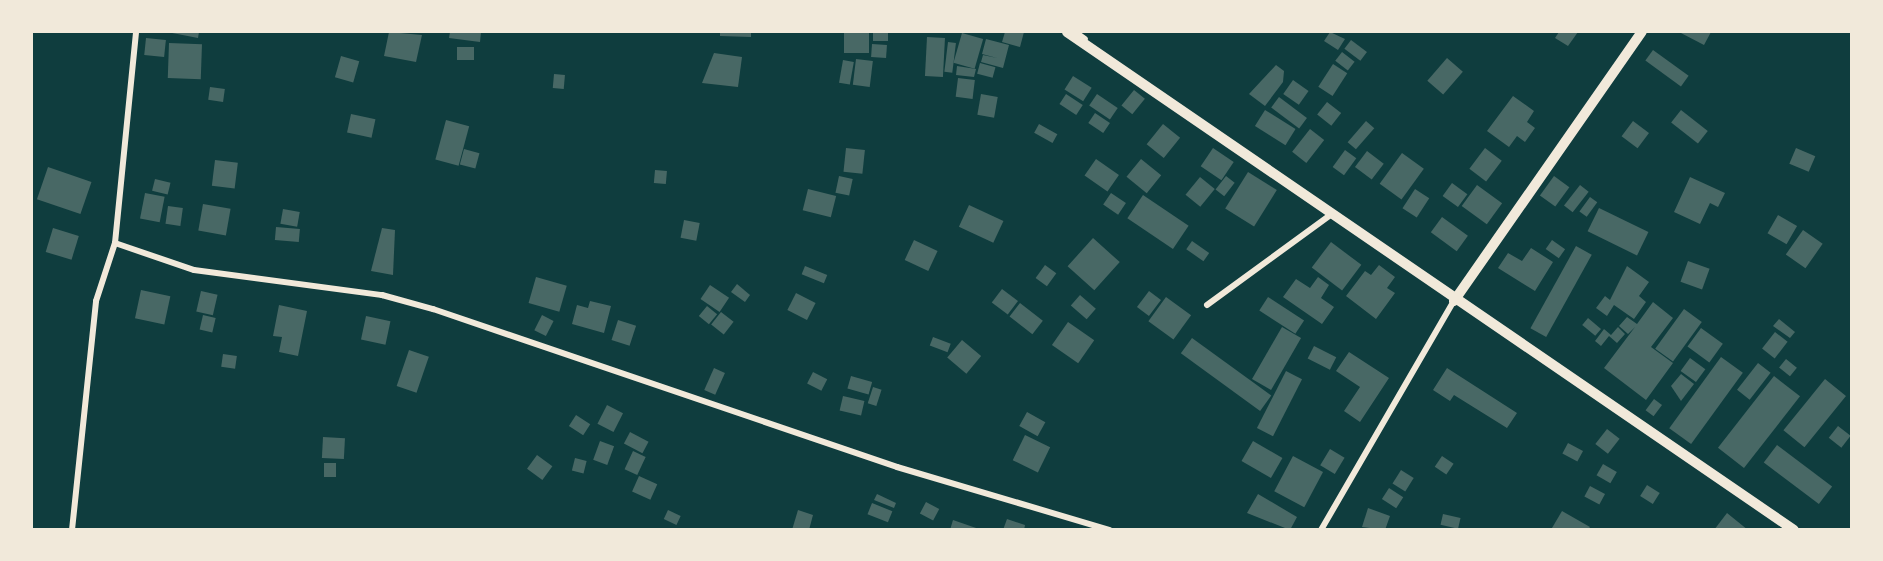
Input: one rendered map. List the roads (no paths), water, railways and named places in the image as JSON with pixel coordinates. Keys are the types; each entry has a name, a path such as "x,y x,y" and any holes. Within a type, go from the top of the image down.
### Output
{"main road":[{"path":"1067,32 1106,55 1329,216 1454,302 1794,530"},
{"path":"1454,302 1642,32"}],"street":[{"path":"72,530 96,301 115,243 136,32"},
{"path":"1075,32 1106,55"},
{"path":"1207,305 1329,216"},
{"path":"115,243 194,270 382,295 433,309 897,467 1110,530"},
{"path":"1321,530 1454,302"}]}
